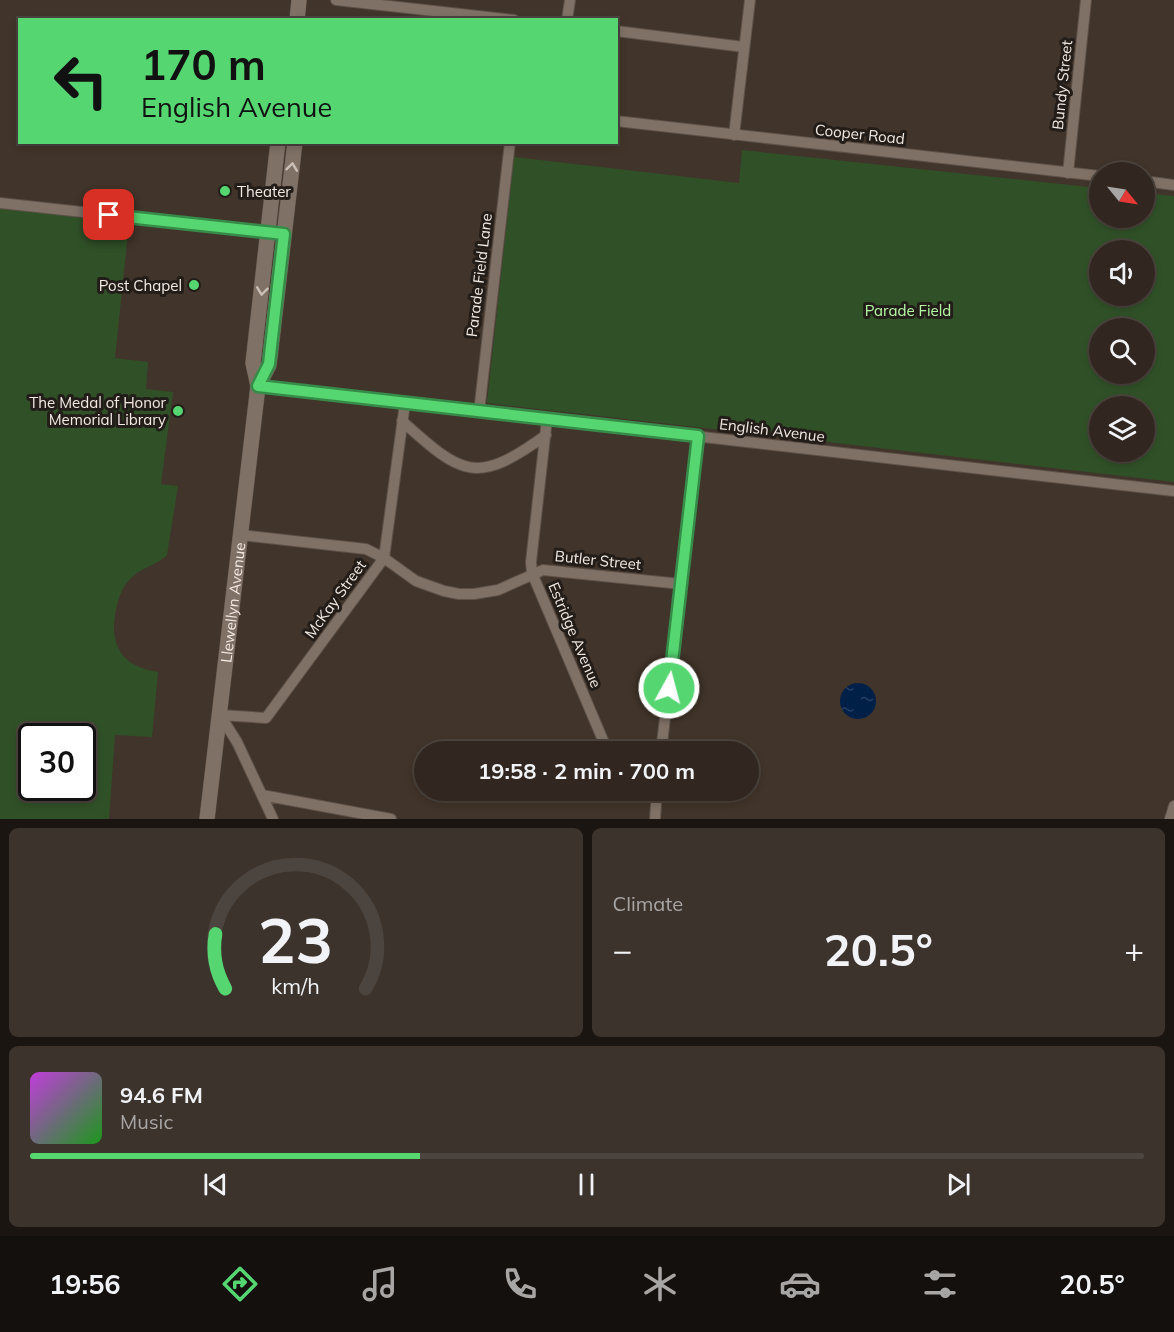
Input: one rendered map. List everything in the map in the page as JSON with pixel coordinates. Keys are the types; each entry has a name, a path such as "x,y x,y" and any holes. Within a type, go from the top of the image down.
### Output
{"street":[{"path":"297,18 299,0"},
{"path":"336,0 392,3 500,18"},
{"path":"567,18 570,0"},
{"path":"734,135 750,0"},
{"name":"Bundy Street","path":"1068,173 1086,0"},
{"path":"618,31 744,47"},
{"name":"Cooper Road","path":"618,121 1089,175"},
{"name":"Llewellyn Avenue","path":"207,819 258,386 253,363 278,144"},
{"name":"Llewellyn Avenue","path":"258,386 269,364 295,144"},
{"name":"Parade Field Lane","path":"479,412 510,144"},
{"path":"1155,182 1174,185"},
{"path":"0,203 284,234"},
{"name":"English Avenue","path":"258,386 1174,491"},
{"name":"McKay Street","path":"220,715 266,718 384,558 405,404"},
{"name":"Estridge Avenue","path":"547,419 531,562 532,573 603,741"},
{"path":"402,421 443,456 462,466 476,469 507,460 546,435"},
{"path":"662,741 698,436"},
{"name":"Butler Street","path":"242,535 366,549 384,558 416,581 459,594 498,590 543,570 681,584"},
{"path":"220,715 237,742 273,819"},
{"path":"262,795 391,819"},
{"path":"655,819 656,801"},
{"path":"1170,819 1174,806"}],"green space":[{"name":"Parade Field","path":"742,150 1089,187 1089,228 1155,228 1155,194 1174,196 1174,482 487,403 514,157 739,183"},
{"path":"0,208 129,223 115,358 148,362 146,389 173,392 161,484 178,486 167,555 142,570 126,584 119,599 114,627 117,646 122,654 136,666 158,672 152,737 115,735 109,819 0,819"}],"water":[{"path":"858,683 871,688 876,701 871,714 858,719 845,714 840,701 845,688"}],"place":[{"name":"Theater","path":"225,191"},
{"name":"Post Chapel","path":"194,285"},
{"name":"The Medal of Honor Memorial Library","path":"178,411"}],"route":[{"path":"109,215 284,234 269,364 258,386 698,436 669,688"}]}
